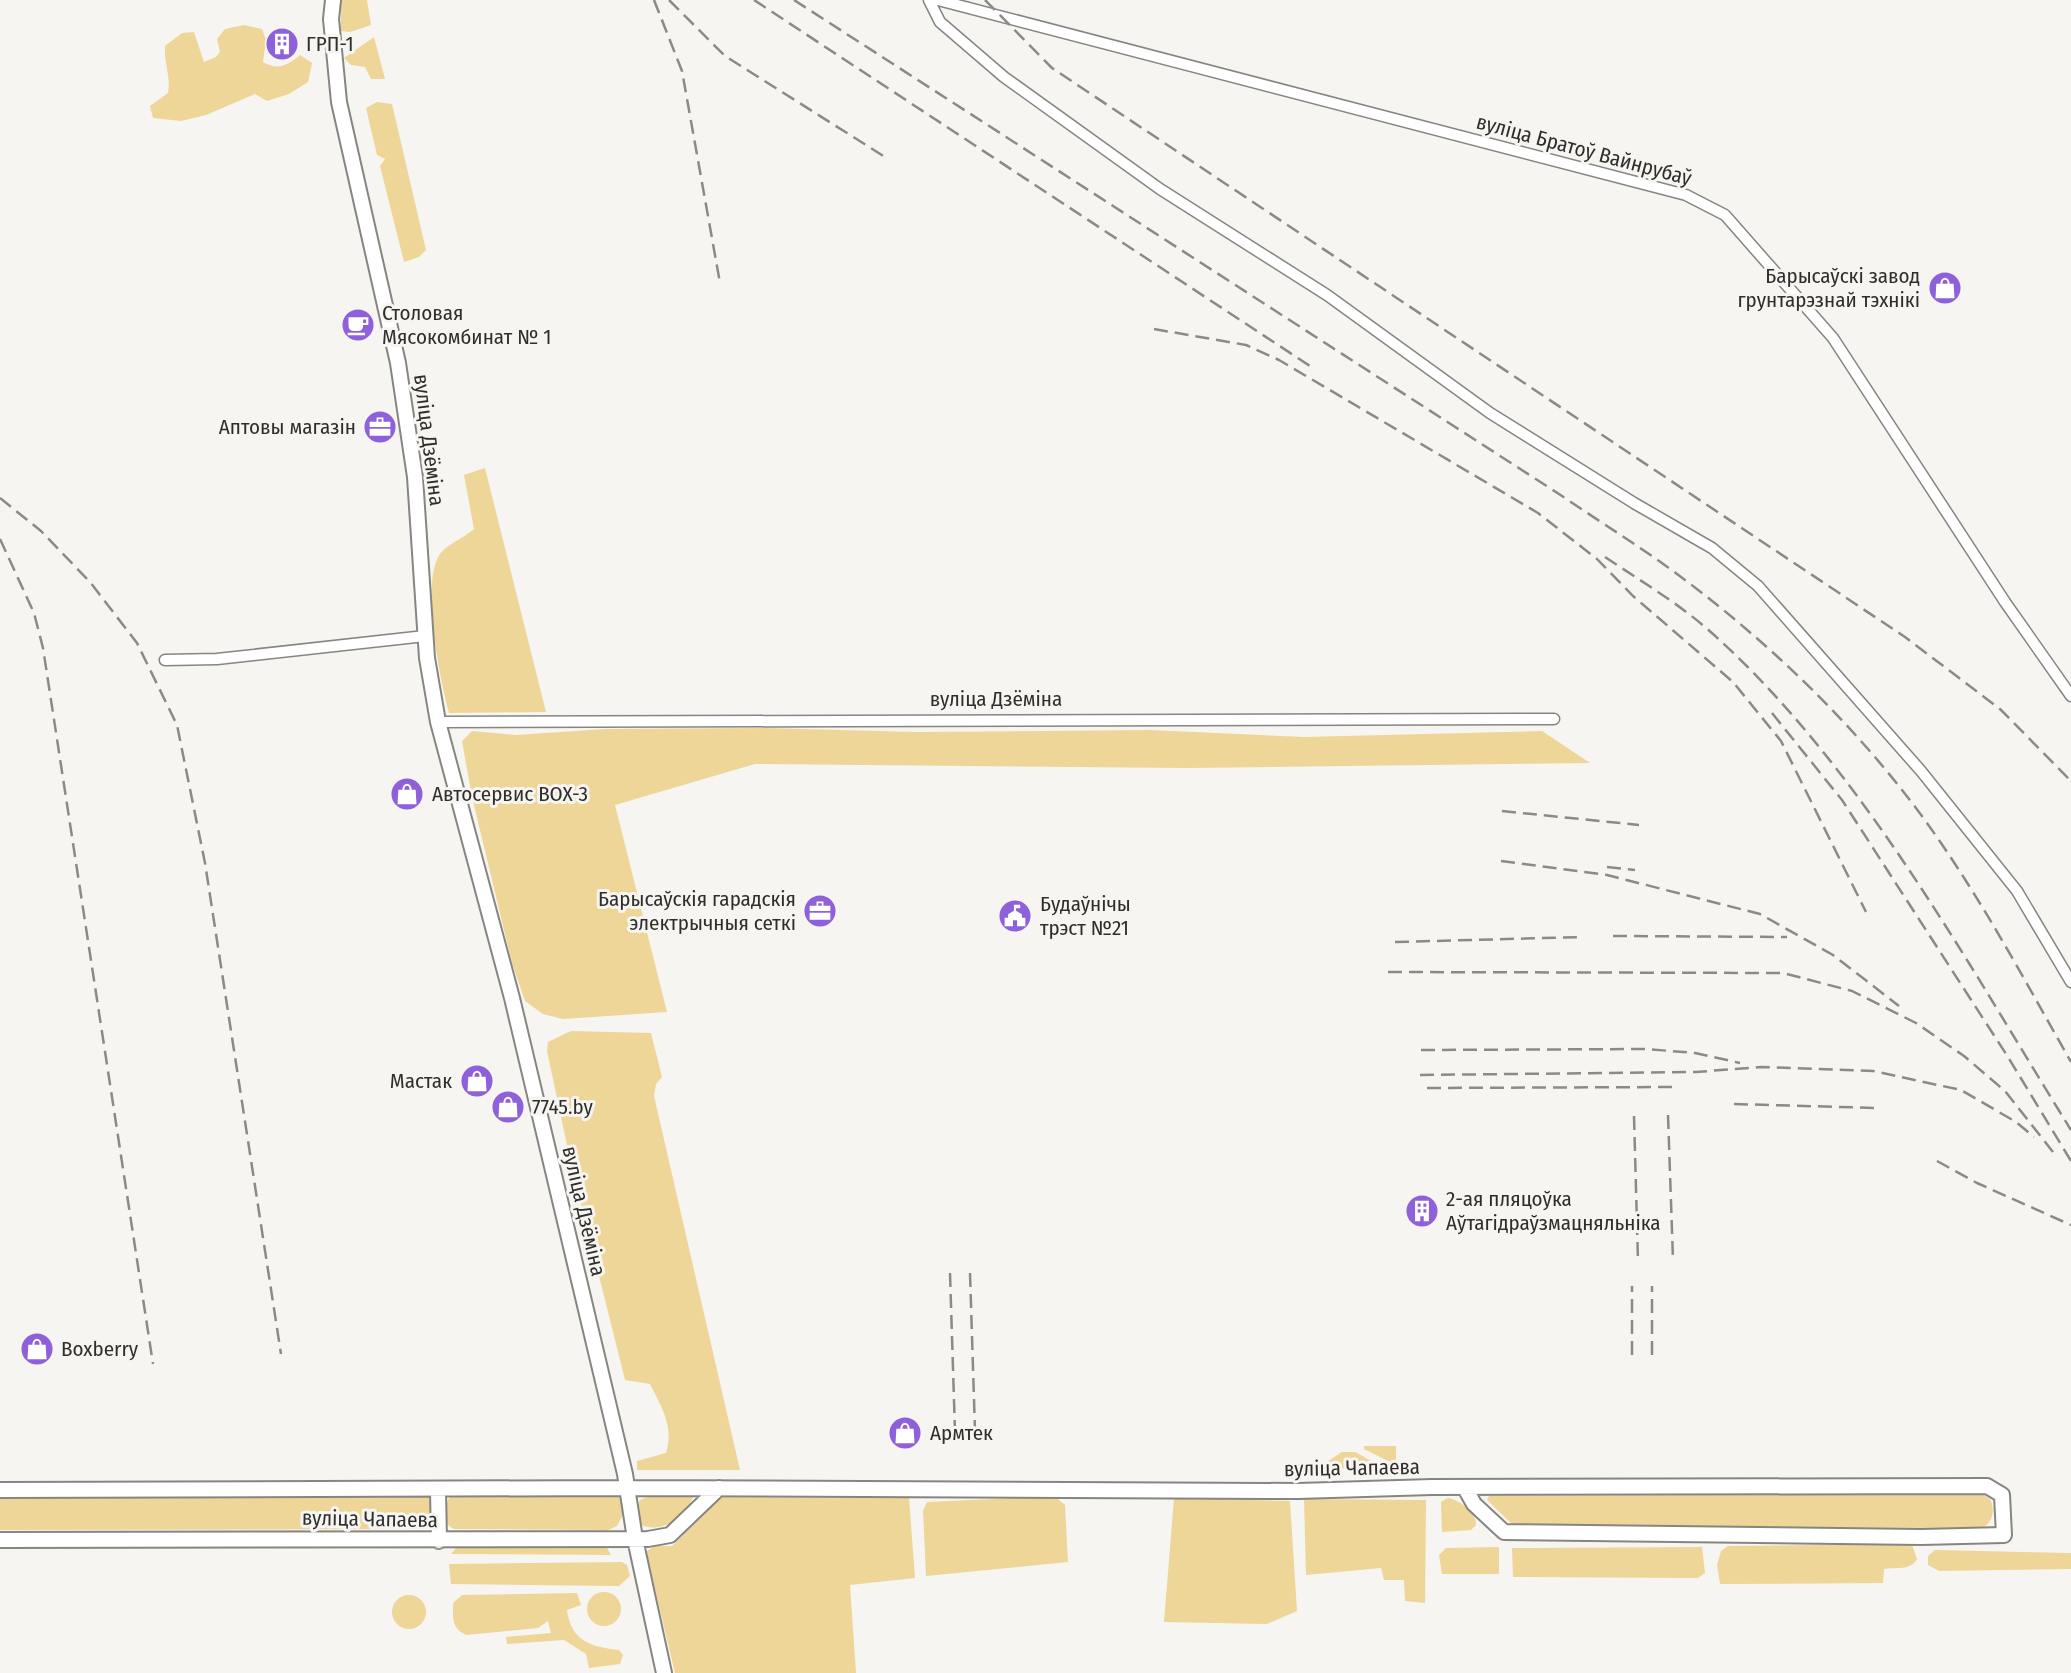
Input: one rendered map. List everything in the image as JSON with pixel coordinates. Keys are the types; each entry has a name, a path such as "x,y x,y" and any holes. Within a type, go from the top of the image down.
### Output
{"main road":[{"name":"вуліца Дзёміна","path":"332,0 331,19 339,102 398,363 413,463 425,636 438,722 512,998 626,1488 664,1673"},
{"name":"вуліца Чапаева","path":"0,1490 719,1488 1298,1491 1465,1488 1987,1486 2002,1495 2004,1535 1921,1537 1504,1532 1474,1504 1465,1488"},
{"name":"вуліца Чапаева","path":"0,1540 635,1539 670,1535 719,1488"},
{"path":"438,1490 439,1541"}],"street":[{"path":"929,0 940,22 1004,77 1160,189 1327,295 1490,413 1712,548 1749,579 1921,771 2008,880 2071,982"},
{"name":"вуліца Братоў Вайнрубаў","path":"937,0 1686,195 1725,215 1833,338 2005,603 2071,696"},
{"path":"165,660 216,659 425,636"},
{"name":"вуліца Дзёміна","path":"438,722 1554,719"}],"shaded area":[{"path":"341,0 367,0 371,25 350,32 341,31"},
{"path":"244,25 262,29 266,40 263,62 283,66 300,55 312,63 308,82 289,94 267,101 255,94 206,115 181,121 153,118 150,106 168,93 165,46 182,33 194,32 204,62 216,57 220,52 217,39 225,29"},
{"path":"374,37 385,79 371,79 365,67 351,65 344,58"},
{"path":"377,102 392,104 426,250 419,257 404,262 380,166 385,159 377,155 366,108"},
{"path":"485,468 546,712 449,713 434,632 434,568 443,551 474,529 464,475"},
{"path":"765,728 917,732 1149,730 1304,737 1542,731 1590,763 1188,768 755,764 615,805 667,1012 563,1019 543,1014 525,1001 512,963 472,797 462,741 472,731 516,735 605,729"},
{"path":"571,1031 651,1033 662,1077 656,1084 654,1096 740,1470 637,1470 637,1461 666,1453 668,1426 650,1384 625,1380 571,1164 547,1051 548,1042"},
{"path":"1364,1446 1396,1446 1396,1465 1364,1449"},
{"path":"1342,1452 1355,1452 1384,1468 1316,1469"},
{"path":"654,1494 694,1495 680,1517 673,1522 657,1527 641,1525 636,1511 640,1500"},
{"path":"1982,1494 1990,1499 1993,1511 1991,1519 1982,1528 1515,1527 1487,1500 1489,1496"},
{"path":"426,1495 432,1498 434,1522 425,1529 0,1530 0,1496"},
{"path":"451,1495 613,1495 620,1498 623,1515 617,1526 608,1530 454,1529 449,1526 445,1514"},
{"path":"722,1497 909,1498 915,1578 850,1585 856,1673 675,1673 646,1552 654,1546 672,1546"},
{"path":"1042,1497 1058,1499 1065,1505 1068,1562 926,1576 923,1511 927,1502"},
{"path":"1174,1498 1290,1501 1297,1611 1267,1624 1164,1622"},
{"path":"1448,1498 1462,1504 1474,1516 1476,1525 1471,1530 1442,1532 1441,1502"},
{"path":"1304,1499 1426,1500 1425,1603 1405,1601 1404,1580 1384,1580 1381,1568 1306,1575"},
{"path":"1912,1545 1917,1559 1907,1567 1884,1569 1883,1583 1720,1584 1717,1565 1721,1551 1728,1546"},
{"path":"606,1546 611,1555 451,1554 457,1547"},
{"path":"1499,1547 1499,1574 1442,1574 1439,1555 1446,1548"},
{"path":"1702,1547 1705,1573 1698,1578 1513,1577 1512,1548"},
{"path":"1935,1550 2071,1553 2071,1569 1939,1571 1928,1565 1928,1556"},
{"path":"622,1562 627,1565 630,1576 619,1586 451,1584 449,1564"},
{"path":"604,1592 616,1597 621,1609 616,1621 604,1626 592,1621 587,1609 592,1597"},
{"path":"577,1593 581,1605 567,1610 573,1629 591,1644 619,1650 623,1655 620,1664 589,1668 586,1654 564,1640 507,1644 506,1637 551,1633 548,1621 538,1628 466,1635 454,1622 453,1603 462,1595"},
{"path":"409,1595 421,1600 426,1612 421,1624 409,1629 397,1624 392,1612 397,1600"}],"railway":[{"path":"654,0 682,71 720,283"},
{"path":"669,0 725,56 885,157"},
{"path":"754,0 1310,366"},
{"path":"794,0 1559,494 1645,551 1711,600 1819,696 1884,767 1941,843 1976,896 2071,1062"},
{"path":"985,0 1052,68 1905,637 2000,709 2071,781"},
{"path":"1154,329 1246,345 1279,360 1538,513 1597,559 1633,596 1733,682 1781,741 1866,912"},
{"path":"0,498 41,531 90,582 137,643 177,725 205,863 281,1354"},
{"path":"0,539 34,613 43,648 153,1364"},
{"path":"1605,557 1674,603 1713,634 1767,687 1817,744 1908,868 2071,1130"},
{"path":"1772,713 1842,800 2008,1057 2071,1161"},
{"path":"1502,811 1639,825"},
{"path":"1501,861 1607,875 1760,914 1833,955 1899,1006"},
{"path":"1607,867 1635,870"},
{"path":"1613,936 1787,937"},
{"path":"1395,942 1583,937"},
{"path":"1388,972 1783,973 1852,991 1916,1023 1964,1056 2005,1091 2053,1152"},
{"path":"1421,1050 1646,1049 1695,1053 1740,1063"},
{"path":"1420,1075 1696,1072 1761,1067 1873,1071 1961,1090 2016,1122 2034,1137"},
{"path":"1427,1088 1675,1087"},
{"path":"1734,1104 1876,1108"},
{"path":"1668,1115 1673,1260"},
{"path":"1634,1116 1638,1261"},
{"path":"1937,1161 1977,1183 2071,1225"},
{"path":"950,1273 955,1432"},
{"path":"970,1273 975,1431"},
{"path":"1632,1286 1632,1355"},
{"path":"1652,1286 1652,1355"}],"place":[{"name":"ГРП-1","path":"282,44"},
{"name":"Барысаўскі завод грунтарэзнай тэхнікі","path":"1945,288"},
{"name":"Столовая Мясокомбинат № 1","path":"358,325"},
{"name":"Аптовы магазін","path":"380,427"},
{"name":"Автосервис BOX-3","path":"407,794"},
{"name":"Барысаўскія гарадскія электрычныя сеткі","path":"820,911"},
{"name":"Будаўнічы трэст №21","path":"1015,916"},
{"name":"Мастак","path":"477,1081"},
{"name":"7745.by","path":"508,1107"},
{"name":"2-ая пляцоўка Аўтагідраўзмацняльніка","path":"1422,1211"},
{"name":"Boxberry","path":"37,1349"},
{"name":"Армтек","path":"905,1433"}]}
